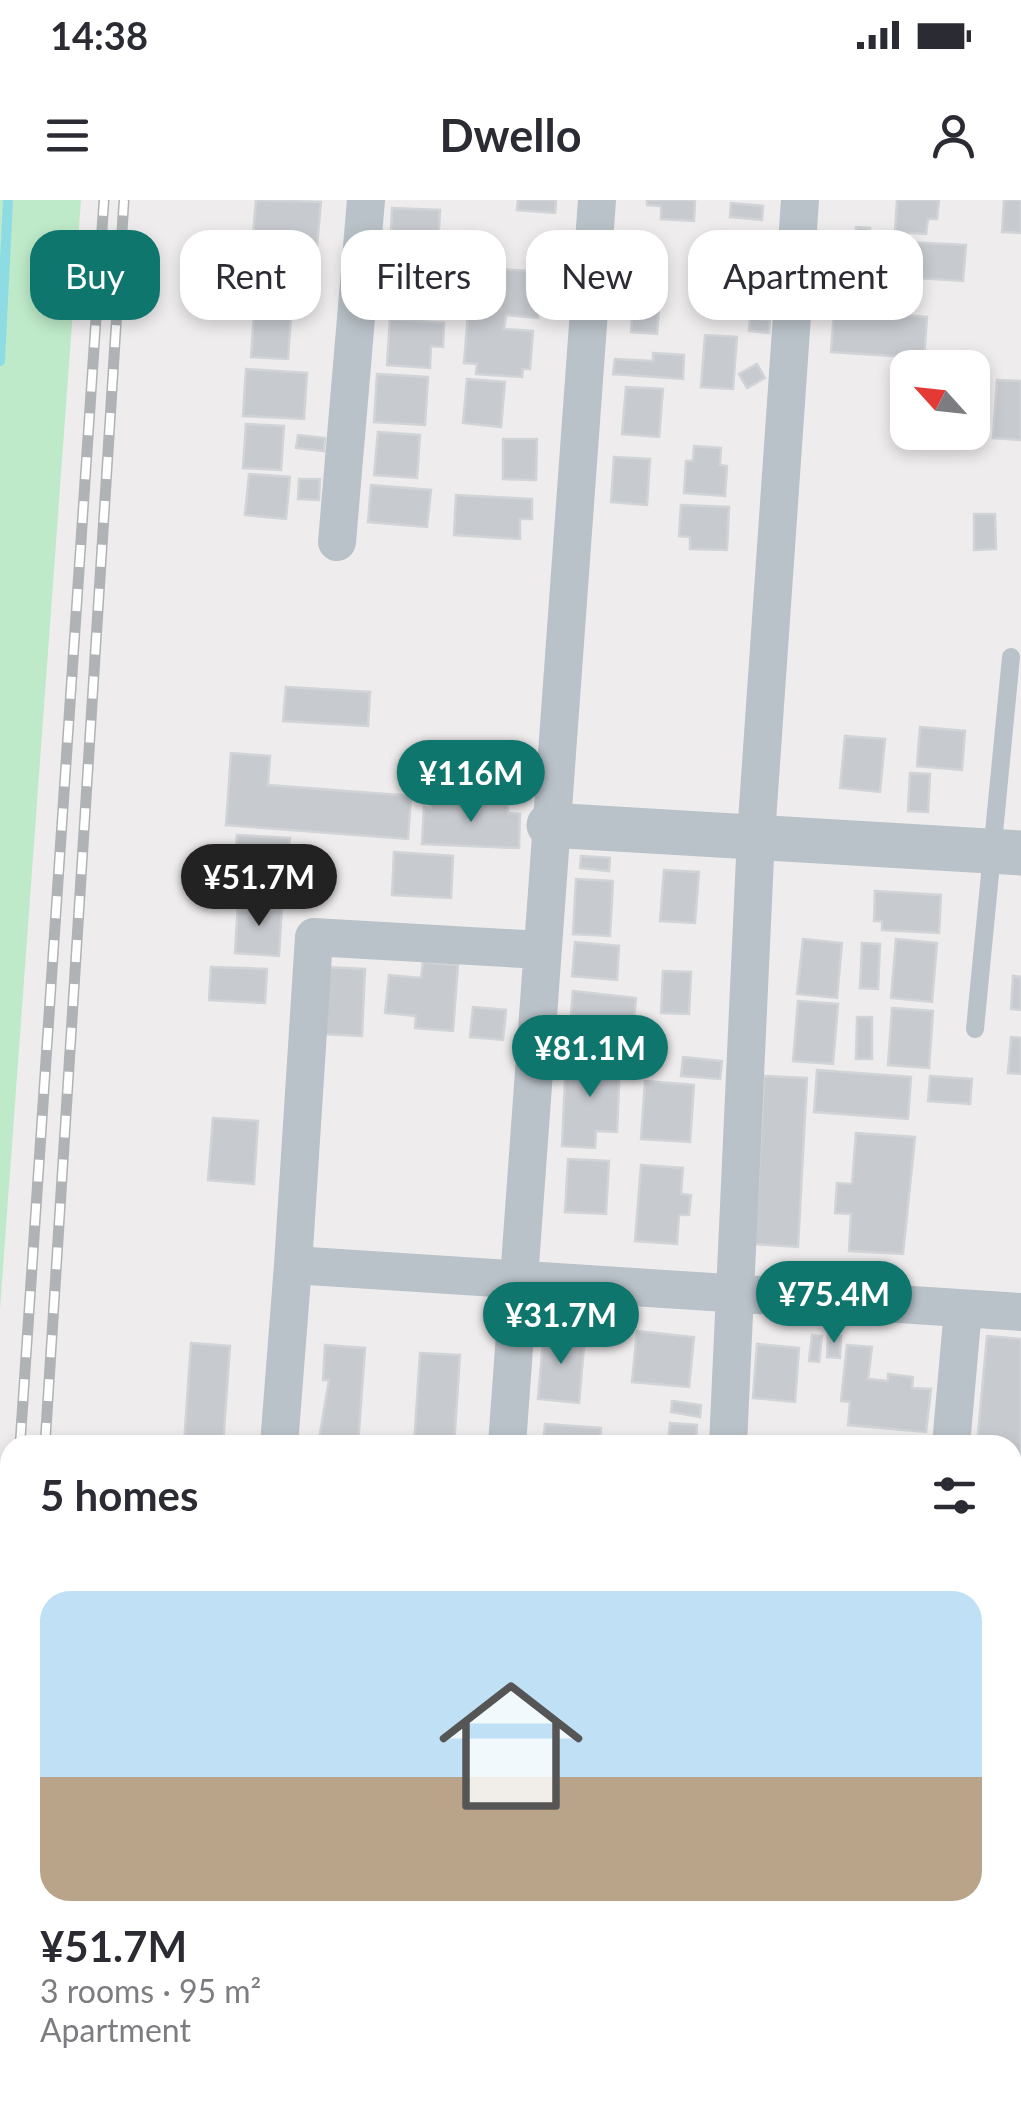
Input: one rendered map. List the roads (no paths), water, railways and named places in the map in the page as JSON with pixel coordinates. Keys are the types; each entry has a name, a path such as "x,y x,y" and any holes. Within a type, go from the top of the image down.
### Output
{"street":[{"path":"336,542 366,200"},
{"path":"509,1435 549,825 597,200"},
{"path":"729,1435 756,836 800,200"},
{"path":"549,825 1007,852"},
{"path":"280,1435 314,937 541,950"},
{"path":"293,1265 1021,1312"},
{"path":"952,1435 964,1309"}],"lane":[{"path":"975,1029 1007,852 1011,656"}],"waterway":[{"path":"0,361 8,200"}],"railway":[{"path":"21,1435 104,200"},
{"path":"46,1435 124,200"}]}
